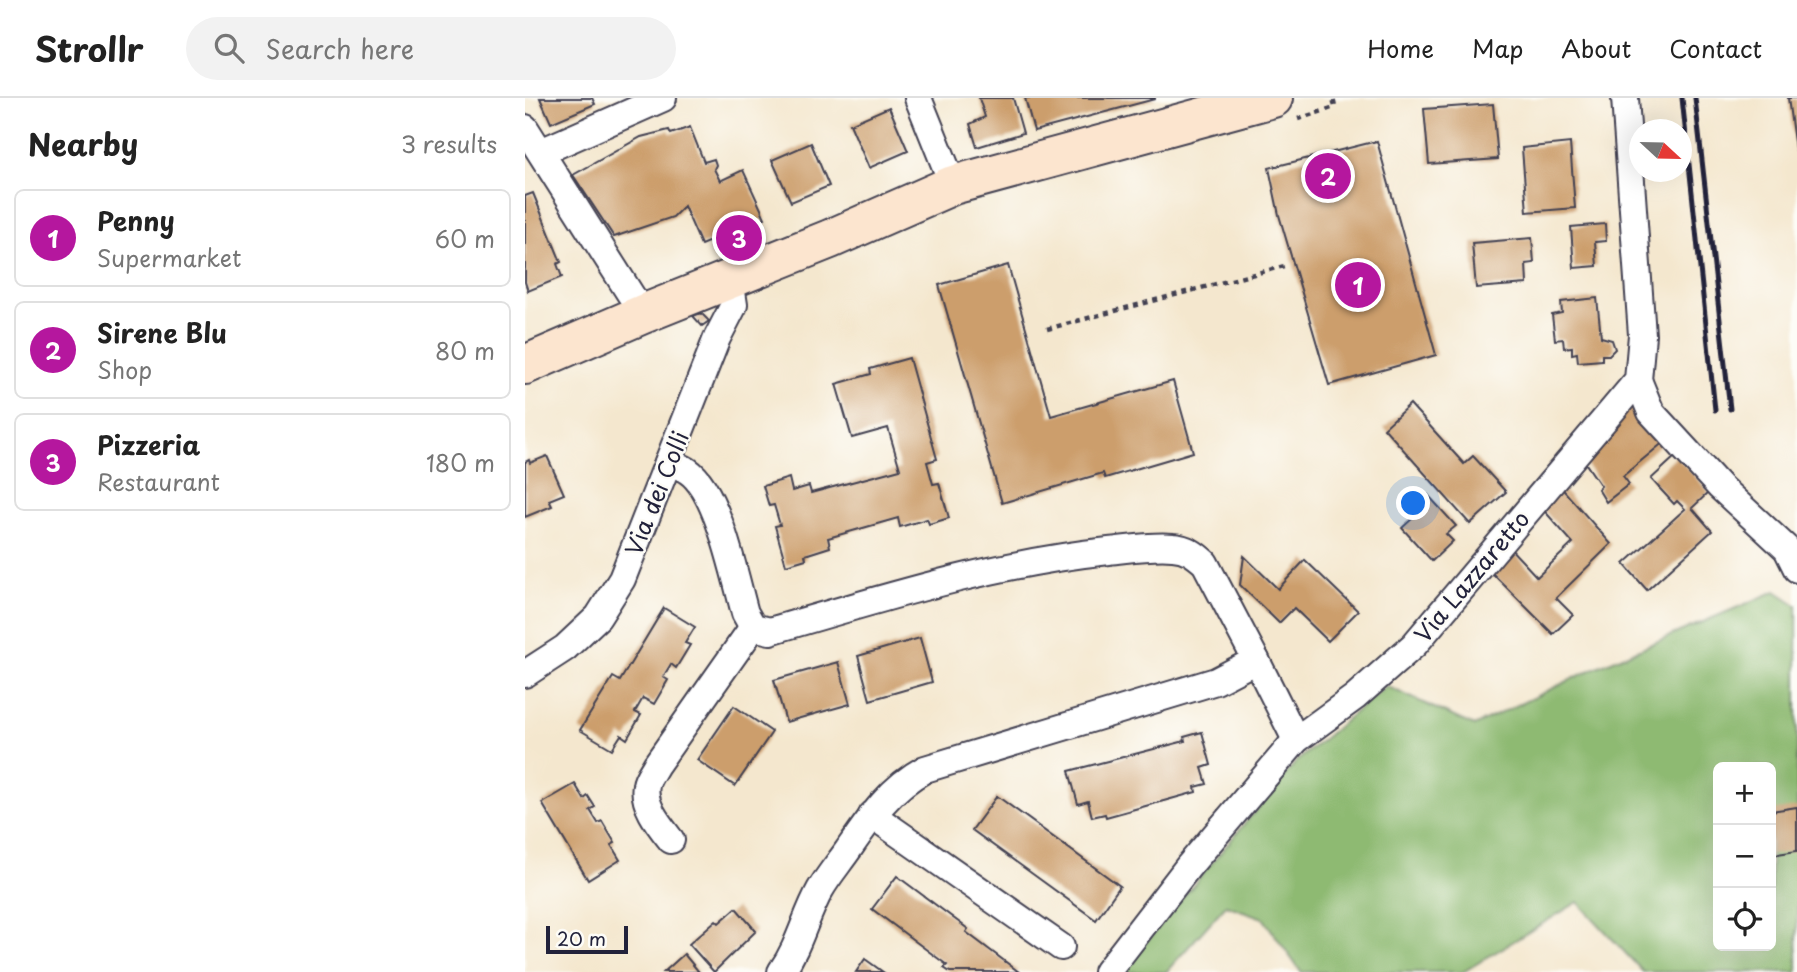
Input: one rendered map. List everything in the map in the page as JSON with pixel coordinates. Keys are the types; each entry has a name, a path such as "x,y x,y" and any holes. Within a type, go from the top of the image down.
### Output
{"street":[{"path":"541,152 663,98"},
{"path":"918,98 953,185"},
{"path":"1625,98 1643,335 1638,380 1651,412 1720,487 1787,549 1797,569"},
{"path":"525,365 953,185 1284,109"},
{"path":"525,128 643,314"},
{"name":"Via dei Colli","path":"525,674 565,648 597,617 622,579 717,338 734,306 730,279"},
{"name":"Via Lazzaretto","path":"1107,972 1188,867 1296,740 1355,697 1414,645 1638,380"},
{"path":"668,462 688,471 702,485 717,518 745,613 753,627 770,631 986,572 1064,556 1173,547 1192,551 1205,563 1296,740"},
{"path":"671,840 658,824 647,802 646,785 656,765 753,627"},
{"path":"781,972 793,954 820,891 872,815 894,790 925,769 1216,681 1256,660"},
{"path":"872,815 1061,947"}],"path":[{"path":"1284,109 1335,107 1333,98"},
{"path":"1047,329 1284,267"}],"green space":[{"path":"1776,591 1797,605 1797,972 1643,972 1578,902 1463,972 1301,972 1263,918 1226,905 1166,972 1121,972 1296,762 1386,686 1474,726 1597,667"}],"building":[{"path":"540,98 592,98 595,104 551,123"},
{"path":"979,98 1013,98 1023,133 977,147 970,124 985,117"},
{"path":"1025,98 1155,98 1155,99 1034,131"},
{"path":"1788,98 1797,98 1795,149"},
{"path":"1493,104 1498,159 1429,164 1424,109"},
{"path":"889,107 908,151 869,168 850,124"},
{"path":"690,127 704,162 714,159 714,169 720,181 743,170 765,218 701,245 684,206 673,217 614,237 573,175 641,137 669,130 671,134"},
{"path":"1377,141 1436,355 1329,385 1279,215 1269,168"},
{"path":"811,143 829,186 791,202 772,160"},
{"path":"1570,143 1575,208 1527,212 1522,148"},
{"path":"533,193 561,262 557,264 562,277 528,291 525,282 525,196"},
{"path":"1605,224 1606,241 1595,242 1597,266 1574,268 1571,227"},
{"path":"1532,238 1534,263 1526,264 1527,284 1476,288 1472,243"},
{"path":"1008,265 1051,416 1173,381 1193,452 1105,478 1103,473 1002,503 939,285"},
{"path":"1597,298 1601,337 1612,340 1615,349 1609,355 1602,355 1602,360 1578,362 1577,353 1572,354 1572,347 1564,348 1563,339 1555,340 1552,315 1562,313 1561,302"},
{"path":"701,313 709,321 702,326 693,316"},
{"path":"909,358 937,459 927,462 933,484 939,483 949,518 929,524 927,519 900,527 898,518 828,538 830,547 786,565 775,526 780,525 774,505 769,506 763,486 789,478 792,491 809,486 811,493 900,469 888,428 852,438 836,384 871,374 870,369"},
{"path":"1630,402 1665,441 1623,476 1629,484 1606,502 1598,489 1601,486 1582,458"},
{"path":"1410,404 1464,464 1473,456 1506,492 1470,524 1384,428"},
{"path":"547,456 564,494 549,500 552,506 525,517 525,462 529,460 530,463"},
{"path":"1676,456 1709,492 1692,508 1712,531 1647,590 1624,564 1685,509 1677,501 1674,504 1651,479"},
{"path":"1558,484 1611,544 1556,598 1573,615 1553,634 1487,568 1508,546 1537,577 1573,543 1540,506"},
{"path":"1428,495 1456,526 1446,534 1453,541 1432,561 1402,528 1413,518 1408,513"},
{"path":"1244,556 1278,589 1305,560 1358,611 1328,641 1294,608 1279,623 1240,585"},
{"path":"664,608 695,627 685,643 690,645 676,668 671,664 663,677 668,680 654,704 643,698 635,712 641,715 627,739 621,735 612,749 580,730 613,677 620,681"},
{"path":"920,638 932,682 870,700 858,656"},
{"path":"838,662 850,704 786,722 774,680"},
{"path":"734,706 772,732 735,786 697,760"},
{"path":"1202,732 1211,765 1202,768 1207,784 1195,787 1196,792 1106,817 1105,814 1092,817 1088,801 1078,804 1069,771 1185,741 1184,737"},
{"path":"575,784 584,799 588,796 595,807 590,810 598,823 602,821 615,843 611,845 620,860 588,880 542,803"},
{"path":"997,796 1120,886 1096,920 972,830"},
{"path":"1797,807 1797,851 1776,854 1776,810"},
{"path":"897,876 968,929 966,932 1019,972 950,972 944,968 947,965 872,909"},
{"path":"736,908 756,931 714,972 689,944 716,920 719,923"},
{"path":"684,954 699,972 664,972"},
{"path":"865,959 883,972 856,972"}],"railway":[{"path":"1682,98 1715,410"},
{"path":"1695,98 1730,409"}],"place":[{"name":"Sirene Blu","path":"1328,176"},
{"name":"Pizzeria","path":"739,238"},
{"name":"Penny","path":"1358,285"}]}
